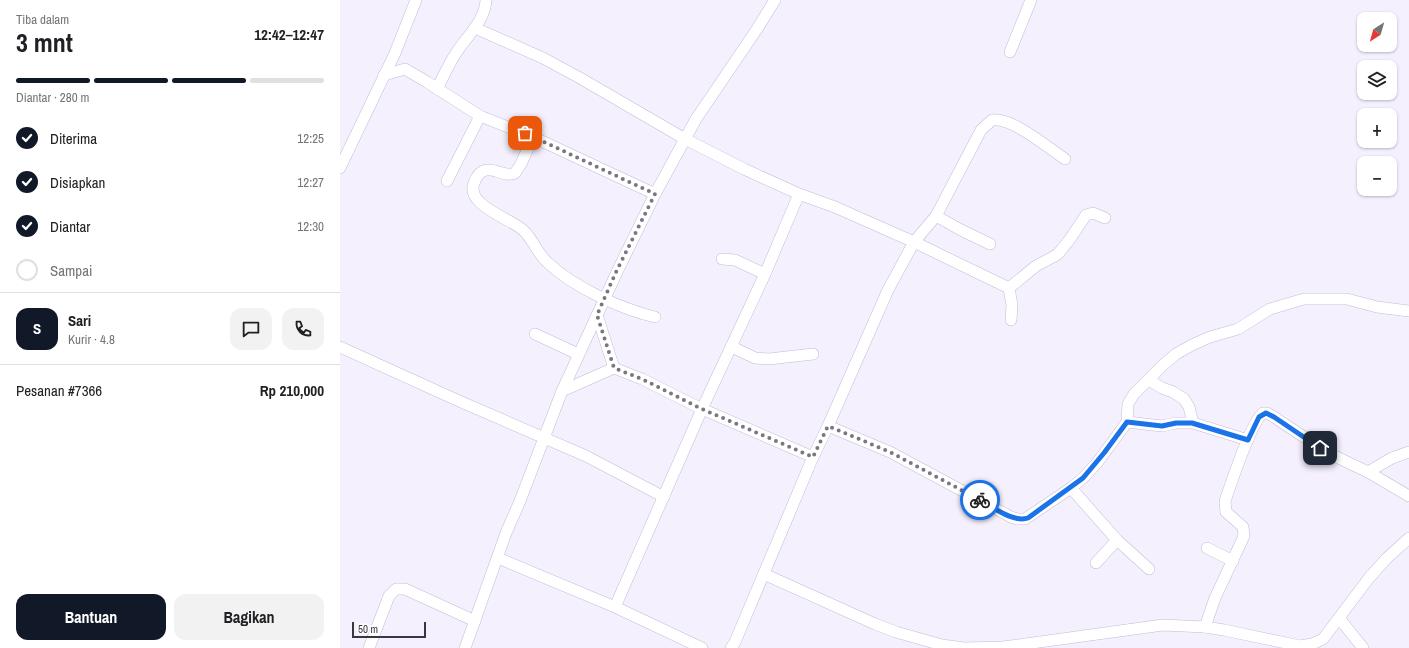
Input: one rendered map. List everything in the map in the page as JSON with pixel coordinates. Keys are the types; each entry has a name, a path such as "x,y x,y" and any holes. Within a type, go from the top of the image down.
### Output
{"street":[{"path":"340,168 394,53 416,0"},
{"path":"437,89 456,54 484,14 486,0"},
{"path":"465,648 506,533 578,354 655,194 685,139 700,113 775,0"},
{"path":"1010,52 1031,0"},
{"path":"474,28 542,58 580,78 685,139 744,169 799,194 836,207 914,242 1009,288"},
{"path":"394,53 405,69 480,116 533,137 655,194"},
{"path":"384,75 405,69"},
{"path":"447,181 480,116"},
{"path":"731,648 735,642 813,457 888,290 914,242 936,216 981,130 992,120 1002,119 1019,127 1065,159"},
{"path":"533,137 521,164 515,173 510,175 491,170 483,171 474,182 474,196 485,207 523,230 546,262 575,284 635,311 655,317"},
{"path":"615,607 702,409 765,274 799,194"},
{"path":"1009,288 1036,266 1058,254 1086,215 1093,214 1105,218"},
{"path":"936,216 967,234 990,244"},
{"path":"722,259 735,260 765,274"},
{"path":"1009,288 1012,305 1011,320"},
{"path":"828,426 890,452 1017,519 1028,518 1083,478 1119,435 1127,422 1127,407 1134,394 1176,354 1192,345 1210,337 1238,329 1270,309 1292,301 1318,298 1347,299 1377,307 1409,311"},
{"path":"597,315 614,368"},
{"path":"535,334 578,354"},
{"path":"340,347 459,401 544,437 610,468 664,497"},
{"path":"732,347 755,358 769,359 813,354"},
{"path":"562,391 614,368 642,379 702,409 813,457"},
{"path":"1149,380 1184,398 1189,407 1192,423"},
{"path":"1205,627 1214,598 1243,538 1243,527 1226,512 1225,501 1248,440 1259,417 1266,413 1274,417 1328,453 1368,472 1409,496"},
{"path":"1127,422 1162,426 1176,423 1192,423 1248,440"},
{"path":"1368,472 1392,458 1409,452"},
{"path":"1071,488 1117,540 1149,569"},
{"path":"764,574 896,632 942,645 964,648 1003,648 1163,625 1205,627 1231,631 1300,647 1317,642 1323,638 1369,578 1387,558 1409,538"},
{"path":"1096,563 1117,540"},
{"path":"1207,548 1233,561"},
{"path":"498,558 615,607 702,648"},
{"path":"369,648 389,596 396,589 405,589 475,621"},
{"path":"1339,618 1364,648"}],"way so far":[{"path":"525,133 655,194 623,261 616,272 597,315 614,368 642,379 702,409 813,457 828,426 890,452 980,500"}],"route":[{"path":"980,500 1017,519 1021,520 1028,518 1083,478 1119,435 1127,422 1162,426 1176,423 1192,423 1248,440 1259,417 1263,413 1266,413 1320,448"}]}
